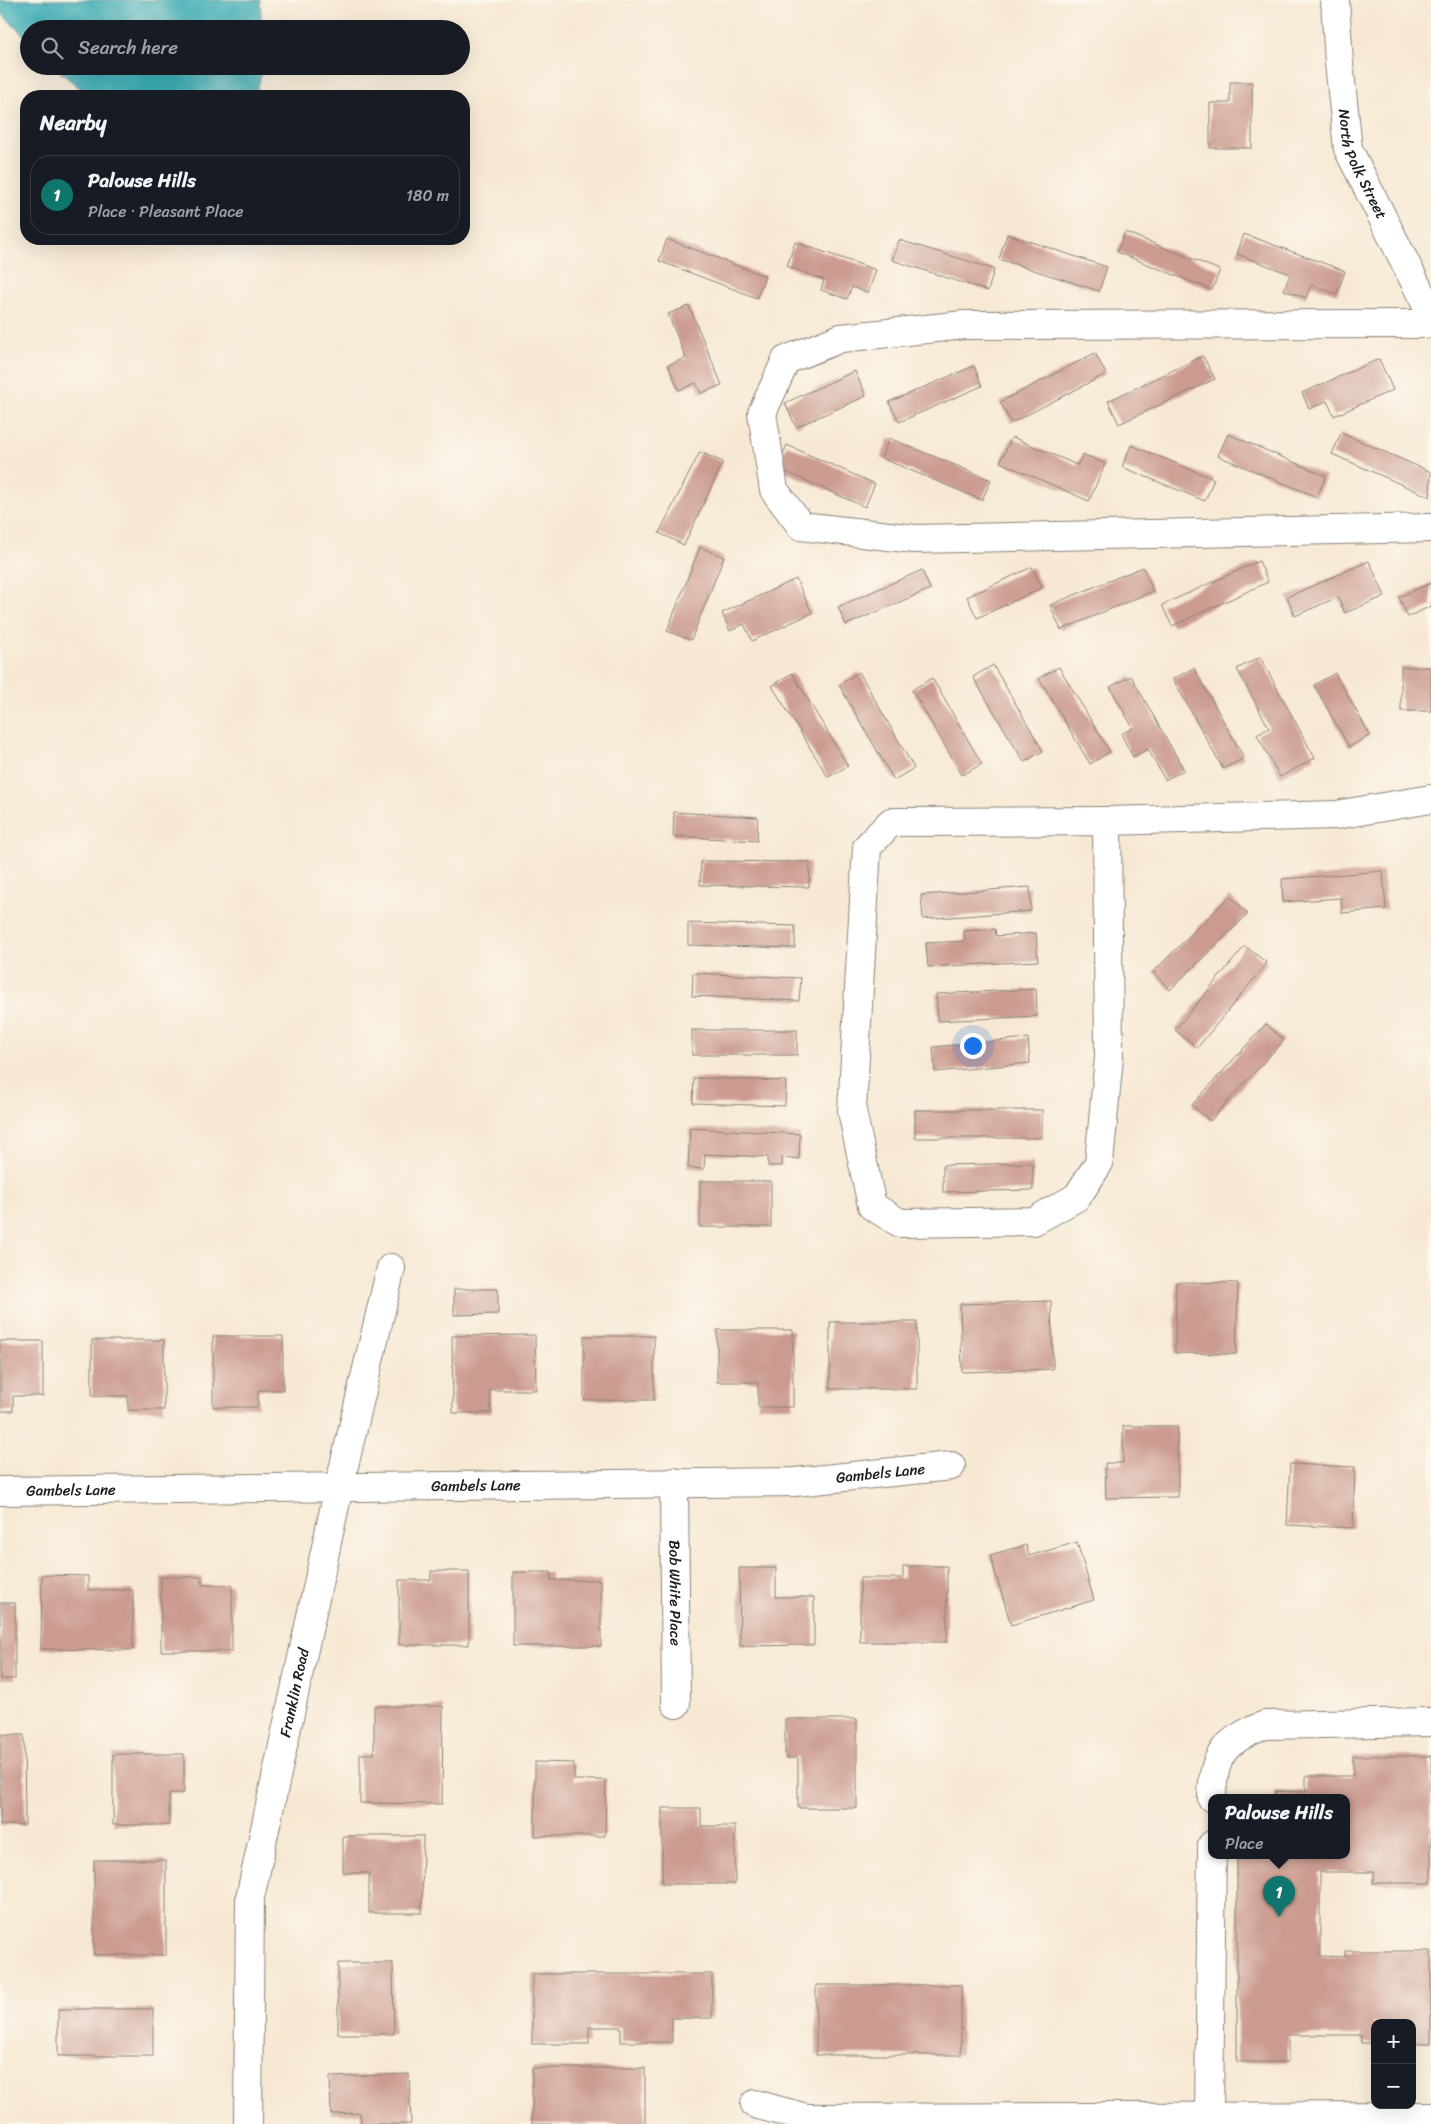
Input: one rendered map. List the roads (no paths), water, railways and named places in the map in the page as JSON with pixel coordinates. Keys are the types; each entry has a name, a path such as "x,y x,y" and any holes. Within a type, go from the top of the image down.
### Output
{"street":[{"name":"North Polk Street","path":"1335,0 1348,149 1431,314"},
{"path":"1431,324 964,325 841,338 786,360 762,413 774,490 802,526 915,539 1431,528"},
{"path":"1107,821 1109,1057 1099,1163 1077,1197 1034,1221 900,1223 872,1206 852,1111 867,847 891,822 1107,821 1336,815 1431,799"},
{"name":"Franklin Road","path":"248,2124 250,1898 339,1487 390,1268"},
{"name":"Gambels Lane","path":"0,1491 796,1482 951,1466"},
{"name":"Bob White Place","path":"674,1482 676,1704"},
{"path":"1212,1794 1213,1776 1219,1755 1240,1735 1265,1725 1431,1722"},
{"path":"1209,2117 1212,1859"},
{"path":"755,2104 806,2118 1431,2116"}],"water":[{"path":"0,0 260,0 261,20 20,20 20,32 0,12"},
{"path":"64,75 261,75 257,90 82,90"}],"place":[{"name":"Palouse Hills","path":"1279,1917"}]}
